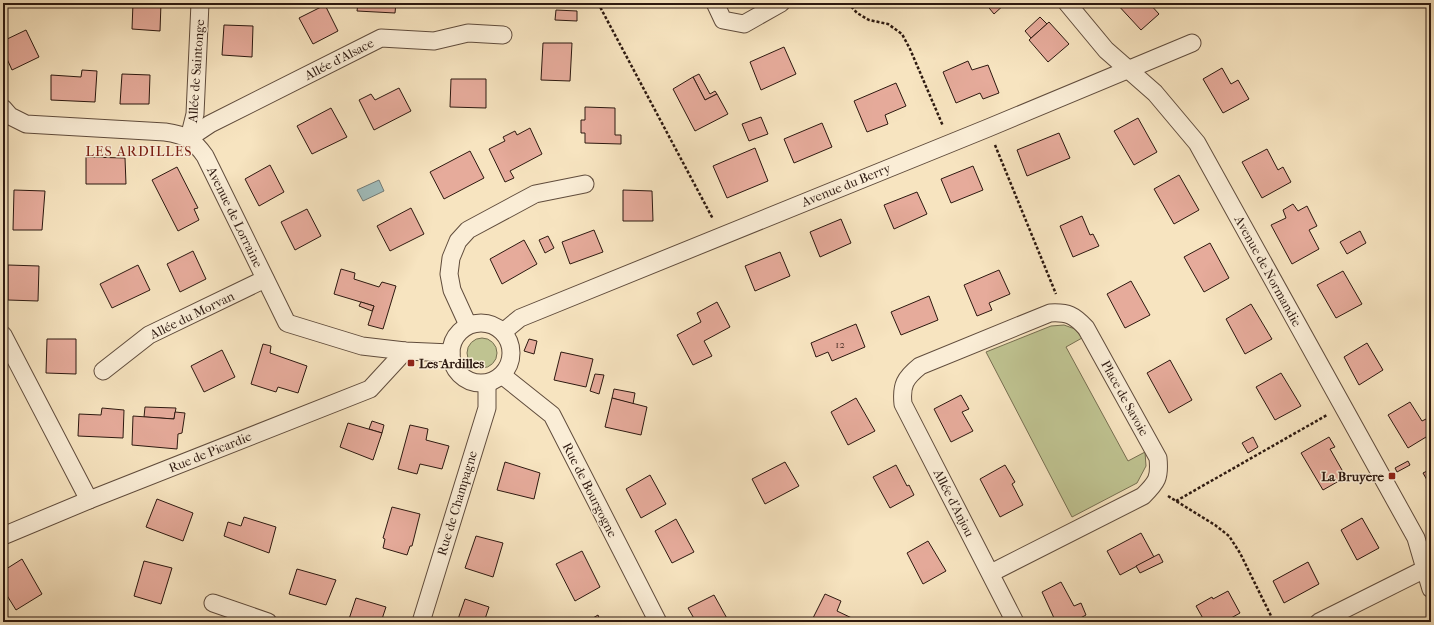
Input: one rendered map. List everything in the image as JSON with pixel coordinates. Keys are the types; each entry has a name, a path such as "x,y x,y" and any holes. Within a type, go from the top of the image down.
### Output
{"street":[{"name":"Allée de Saintonge","path":"189,138 194,114 200,3"},
{"path":"715,3 723,20 744,24 781,3"},
{"name":"Avenue de Normandie","path":"1067,3 1106,50 1155,93 1196,143 1416,538 1428,568 1431,589"},
{"name":"Allée d'Alsace","path":"189,138 210,124 381,38 434,41 468,33 503,35"},
{"name":"Avenue du Berry","path":"503,332 520,318 988,128 1192,43"},
{"path":"5,117 26,124 165,132 178,134 189,138"},
{"name":"Avenue de Lorraine","path":"189,138 198,146 205,156 287,323 362,346 405,352 451,353"},
{"path":"468,325 452,290 449,274 451,258 458,241 468,230 535,194 585,184"},
{"name":"Allée du Morvan","path":"103,371 149,335 265,279"},
{"name":"Allée d'Anjou","path":"1015,622 904,404 902,392 905,381 911,373 920,366 1050,313 1064,313"},
{"name":"Place de Savoie","path":"1064,313 1076,317 1086,328 1158,458 1159,473 1152,487"},
{"path":"487,323 496,326 503,332 509,340 511,354 508,367 502,375 487,383 470,381 456,370 452,362 452,344 461,330 468,325 487,323"},
{"path":"3,335 89,500"},
{"name":"Rue de Picardie","path":"3,536 89,500 370,389 405,352"},
{"name":"Rue de Bourgogne","path":"502,375 552,414 658,622"},
{"name":"Rue de Champagne","path":"421,622 487,408 487,383"},
{"path":"991,573 1143,496 1152,487"},
{"path":"1319,622 1428,568"},
{"path":"213,603 268,622"}],"path":[{"path":"598,3 722,235"},
{"path":"848,3 857,13 869,20 888,24 902,34 910,49 950,143"},
{"path":"988,128 1064,313"},
{"path":"1176,501 1343,406"},
{"path":"1152,487 1216,525 1229,536 1240,553 1274,622"}],"green space":[{"path":"1064,325 1075,329 1082,338 1066,347 1128,461 1145,452 1146,466 1137,483 1072,517 986,352 1051,326"},
{"path":"482,338 493,342 497,353 493,364 482,368 471,364 467,353 471,342"}],"water":[{"path":"379,180 384,191 363,201 357,190"}],"building":[{"path":"133,3 161,3 160,31 132,29"},
{"path":"358,3 396,3 395,13 357,11"},
{"path":"985,3 1006,3 994,14"},
{"path":"1116,3 1149,3 1159,14 1141,30"},
{"path":"325,5 338,31 313,44 299,18"},
{"path":"556,10 577,11 577,21 555,20"},
{"path":"1040,17 1047,24 1031,38 1025,31"},
{"path":"1049,22 1069,44 1048,62 1029,40"},
{"path":"224,25 253,26 252,57 222,55"},
{"path":"26,30 39,57 12,70 3,50 3,41"},
{"path":"543,43 572,43 570,81 541,80"},
{"path":"784,47 796,74 761,90 750,62"},
{"path":"968,61 972,70 988,65 999,93 983,99 980,93 956,103 943,72"},
{"path":"1222,68 1231,84 1238,80 1249,99 1223,113 1203,79"},
{"path":"82,70 97,71 95,102 51,100 51,75 81,77"},
{"path":"122,74 150,75 149,104 120,104"},
{"path":"699,74 710,94 715,91 717,94 705,100 693,77"},
{"path":"693,77 705,100 717,94 728,114 695,131 673,89"},
{"path":"451,79 486,79 486,108 450,107"},
{"path":"896,83 906,106 885,115 888,124 867,132 854,101"},
{"path":"399,88 411,111 374,130 359,100 371,94 375,100"},
{"path":"585,107 615,108 615,135 621,135 621,144 585,143 585,133 581,133 581,120 585,120"},
{"path":"331,108 347,137 312,154 297,126"},
{"path":"761,117 768,134 749,141 742,124"},
{"path":"1138,118 1157,152 1134,165 1114,131"},
{"path":"822,123 832,147 794,163 784,139"},
{"path":"530,128 542,154 510,171 514,178 505,182 489,149 505,141 503,137 515,131 517,135"},
{"path":"1059,133 1070,158 1027,176 1017,150"},
{"path":"755,148 768,181 727,198 713,166"},
{"path":"1267,149 1278,170 1283,167 1291,182 1262,198 1242,162"},
{"path":"470,151 484,178 444,199 430,172"},
{"path":"86,157 125,158 126,184 86,184"},
{"path":"270,165 284,192 259,206 245,179"},
{"path":"973,166 983,190 951,203 941,179"},
{"path":"177,167 198,208 194,209 199,220 178,231 152,180"},
{"path":"1179,175 1199,210 1174,224 1154,189"},
{"path":"14,190 45,191 42,230 13,230"},
{"path":"623,190 652,191 653,221 623,221"},
{"path":"917,192 927,214 894,229 884,205"},
{"path":"1293,204 1298,211 1307,206 1317,226 1309,230 1319,249 1292,264 1271,225 1286,218 1283,210"},
{"path":"411,208 424,234 390,251 377,226"},
{"path":"307,209 321,236 295,250 281,222"},
{"path":"1082,216 1090,235 1093,234 1099,246 1073,257 1060,226"},
{"path":"841,219 851,243 820,257 810,232"},
{"path":"594,230 603,252 570,264 562,242"},
{"path":"1360,231 1366,243 1347,254 1340,242"},
{"path":"548,236 554,248 545,253 539,240"},
{"path":"524,240 537,264 502,284 490,259"},
{"path":"1210,243 1229,278 1204,292 1184,257"},
{"path":"193,251 206,279 180,292 167,264"},
{"path":"780,252 790,276 755,291 745,266"},
{"path":"8,265 39,266 38,301 8,300"},
{"path":"138,265 150,290 112,308 100,284"},
{"path":"341,269 355,273 354,279 379,287 382,282 396,286 383,329 368,325 374,306 334,294"},
{"path":"999,270 1010,294 989,303 992,310 977,316 964,285"},
{"path":"1343,271 1362,304 1336,318 1317,285"},
{"path":"1131,281 1150,315 1125,328 1107,294"},
{"path":"929,296 938,320 901,335 891,312"},
{"path":"361,302 374,306 372,311 359,306"},
{"path":"717,302 730,327 704,341 712,356 693,365 677,335 701,322 697,313"},
{"path":"1251,304 1272,339 1245,354 1226,319"},
{"path":"856,324 865,347 832,361 828,352 816,357 811,343"},
{"path":"47,339 76,339 76,374 46,373"},
{"path":"529,339 537,341 534,354 524,351"},
{"path":"1367,343 1383,370 1359,385 1344,357"},
{"path":"263,344 271,346 270,353 307,366 298,393 278,387 276,392 251,384"},
{"path":"222,350 235,377 204,392 191,366"},
{"path":"561,352 593,359 586,387 554,380"},
{"path":"1170,360 1192,400 1169,413 1147,373"},
{"path":"1281,373 1301,406 1275,420 1256,387"},
{"path":"595,374 604,375 599,394 590,391"},
{"path":"614,389 635,393 633,404 612,398"},
{"path":"961,395 969,409 962,412 973,431 951,442 934,409"},
{"path":"612,398 647,407 641,435 605,427"},
{"path":"856,398 875,431 848,445 831,412"},
{"path":"1410,402 1422,421 1426,419 1431,428 1431,434 1408,448 1388,415"},
{"path":"145,407 176,408 174,419 144,417"},
{"path":"102,408 124,410 123,438 78,436 79,414 101,415"},
{"path":"175,412 185,413 182,433 178,434 177,449 132,445 133,416 174,419"},
{"path":"372,421 384,425 382,433 369,429"},
{"path":"348,423 382,433 373,460 340,447"},
{"path":"410,425 428,429 426,440 449,446 442,469 420,464 417,474 398,469"},
{"path":"1253,437 1258,447 1248,453 1242,443"},
{"path":"1329,437 1335,447 1330,449 1346,477 1323,490 1301,453"},
{"path":"1408,461 1410,465 1397,472 1395,468"},
{"path":"505,462 540,473 534,499 497,490"},
{"path":"785,462 799,486 765,504 752,479"},
{"path":"896,465 907,486 909,485 914,495 890,508 873,477"},
{"path":"1005,465 1015,482 1012,484 1023,505 1000,517 980,479"},
{"path":"1431,469 1431,487 1423,473"},
{"path":"650,475 666,504 641,518 626,489"},
{"path":"157,499 193,513 183,541 146,527"},
{"path":"392,507 420,514 412,546 410,546 407,555 383,548 385,539 383,538"},
{"path":"244,517 276,527 269,553 224,536 228,522 241,526"},
{"path":"1362,518 1379,548 1357,560 1341,530"},
{"path":"676,519 694,552 672,563 655,531"},
{"path":"1141,533 1154,557 1120,575 1107,551"},
{"path":"476,536 503,543 493,577 465,568"},
{"path":"928,541 946,571 923,584 907,553"},
{"path":"582,551 600,587 575,601 556,564"},
{"path":"1159,554 1163,562 1140,573 1136,566"},
{"path":"22,559 42,594 16,610 3,589 3,571"},
{"path":"144,561 172,568 161,604 134,596"},
{"path":"1308,562 1319,584 1284,603 1273,581"},
{"path":"297,569 336,580 326,605 289,594"},
{"path":"1061,582 1074,606 1081,603 1086,615 1073,622 1052,622 1050,620 1054,618 1042,592"},
{"path":"1228,591 1240,613 1224,622 1205,622 1196,606 1212,597 1213,599"},
{"path":"825,594 841,601 837,611 856,620 855,622 811,622"},
{"path":"714,595 729,622 696,622 688,608"},
{"path":"356,598 386,607 381,622 348,622"},
{"path":"465,599 489,607 484,622 457,622"},
{"path":"598,615 601,622 586,622"}],"place":[{"name":"Les Ardilles","path":"411,363"},
{"name":"La Bruyere","path":"1392,476"}],"district":[{"name":"LES ARDILLES","path":"139,151"}]}
